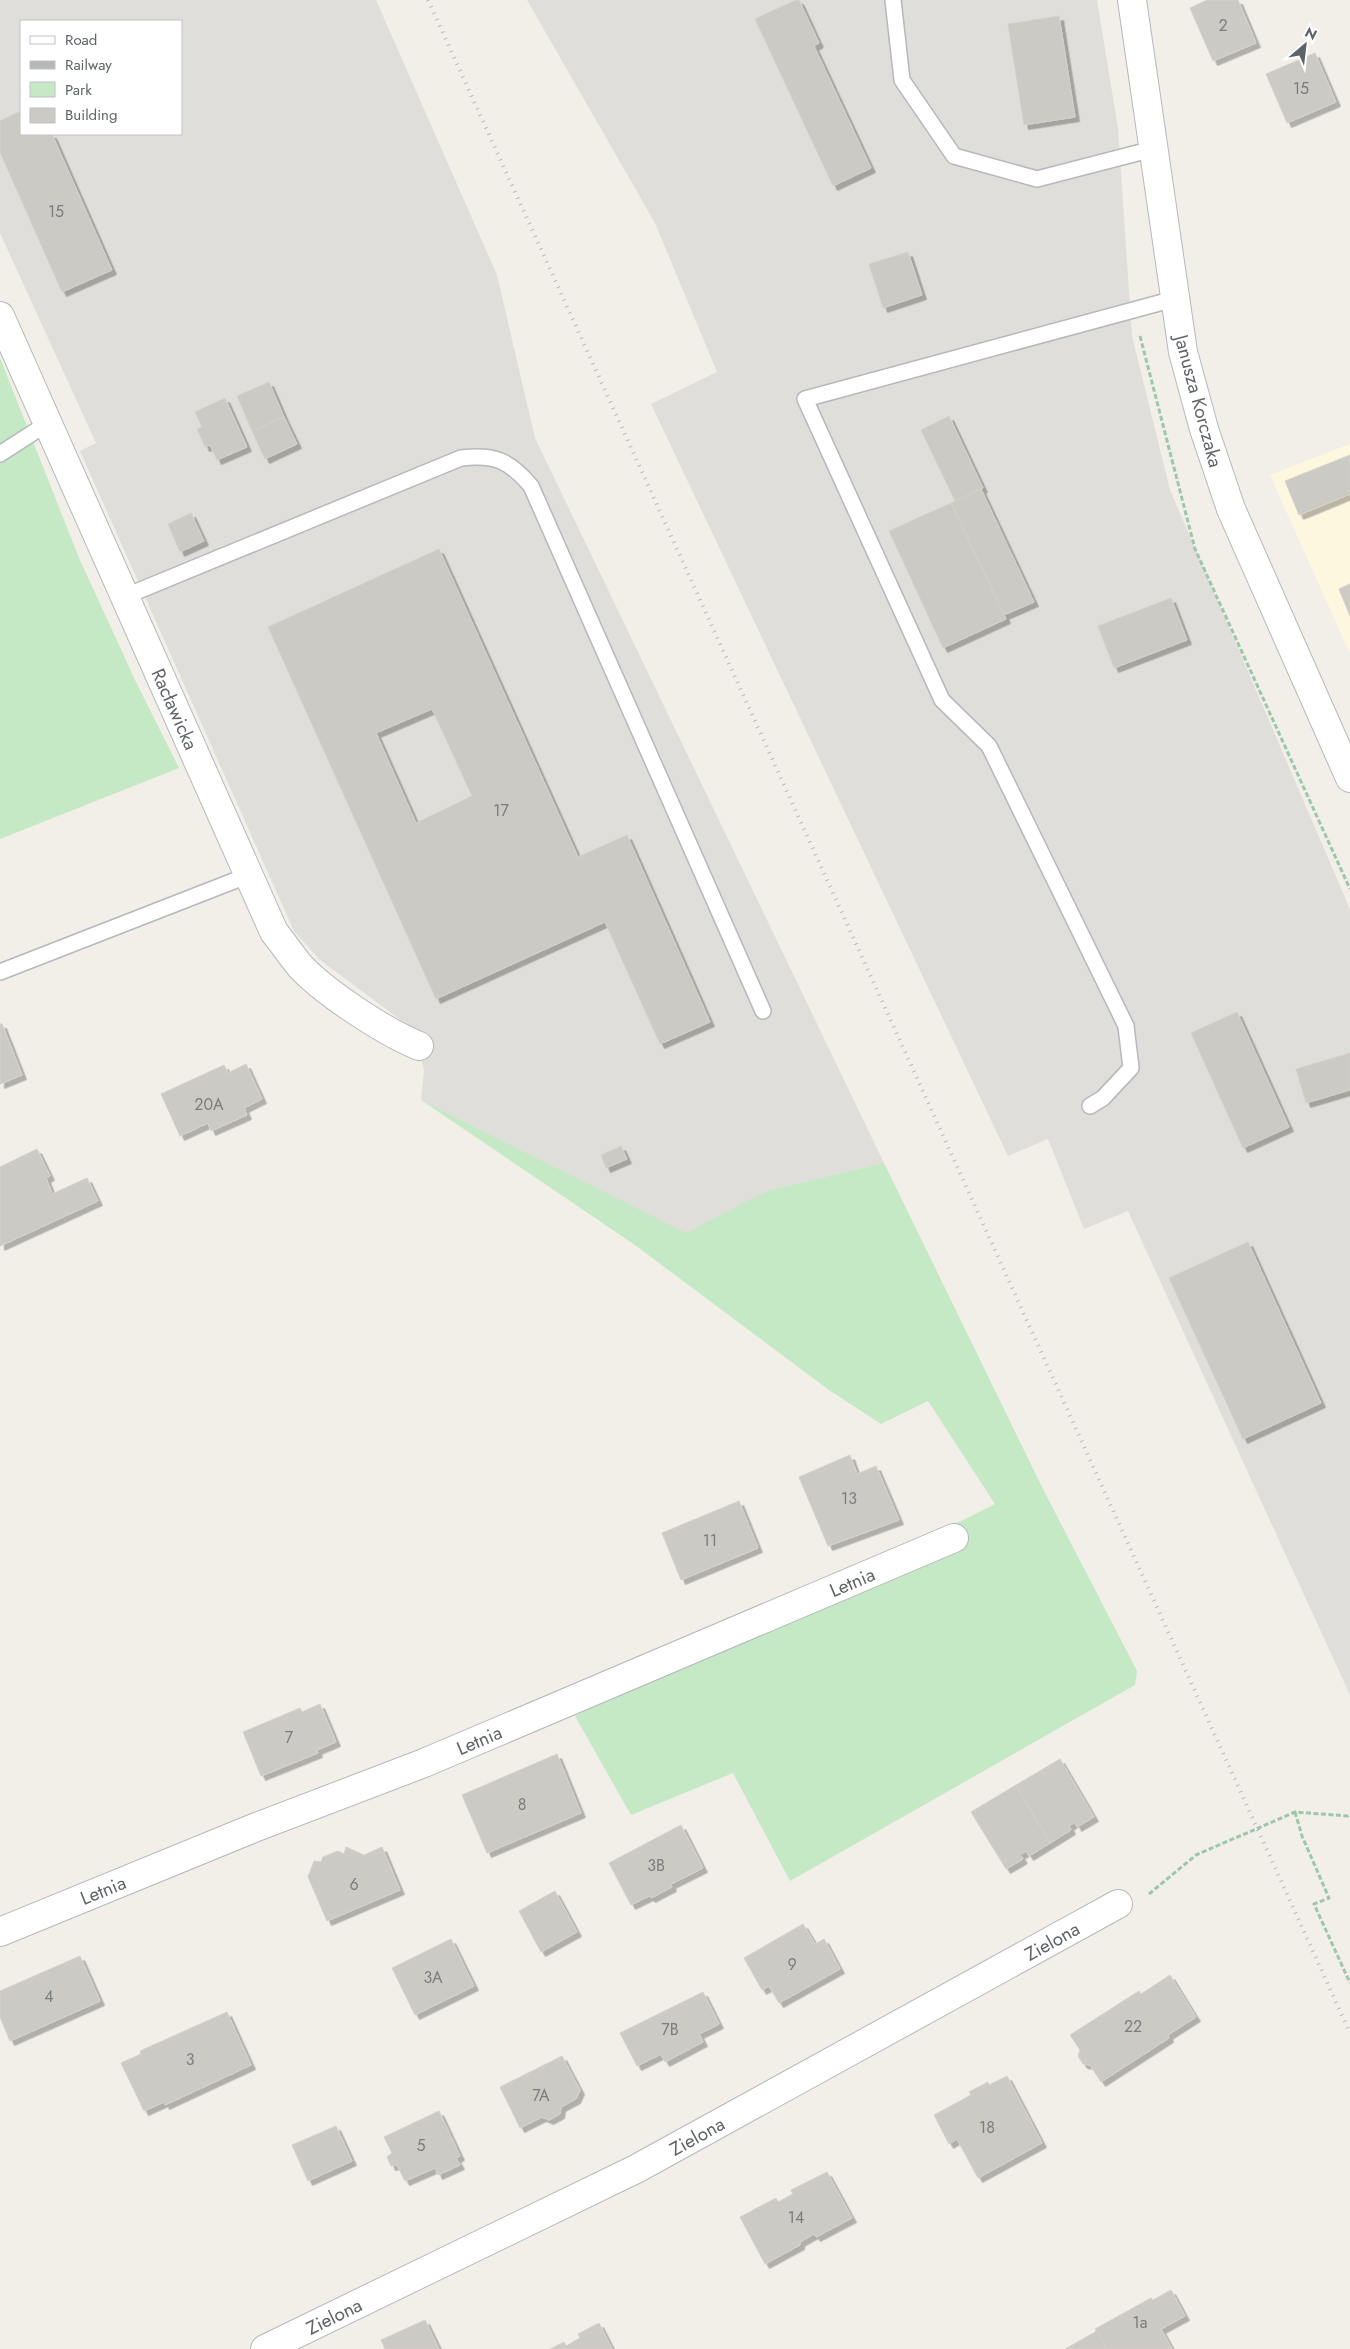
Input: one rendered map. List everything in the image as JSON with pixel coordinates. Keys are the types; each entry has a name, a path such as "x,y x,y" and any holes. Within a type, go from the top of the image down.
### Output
{"street":[{"name":"Janusza Korczaka","path":"1135,1 1174,299 1183,352 1204,429 1231,509 1350,778"},
{"name":"Racławicka","path":"0,316 274,932 301,967 332,992 394,1036 419,1046"},
{"name":"Letnia","path":"0,1932 254,1828 424,1763 954,1538"},
{"name":"Zielona","path":"266,2349 636,2169 1118,1904"}],"lane":[{"path":"893,0 902,80 954,156 1037,179 1153,149"},
{"path":"1090,1106 1103,1098 1131,1068 1126,1026 988,746 942,700 805,399 1174,299"},
{"path":"0,454 48,423"},
{"path":"126,596 461,458 482,455 502,460 519,471 531,486 763,1010"},
{"path":"0,972 249,875"}],"path":[{"path":"1296,1812 1302,1836 1329,1898 1314,1904 1350,1982"},
{"path":"1118,1904 1142,1900 1196,1854 1296,1812 1348,1816 1350,1814"}],"shaded area":[{"path":"0,0 376,0 497,275 535,438 884,1163 769,1190 686,1234 421,1100 424,1070 413,1029 320,960 294,931 80,451 96,443 0,233"},
{"path":"527,0 1097,0 1118,128 1132,336 1170,490 1350,909 1350,1695 1128,1211 1084,1229 1048,1139 1008,1156 651,404 717,372 655,223"},
{"path":"1350,444 1350,654 1270,475"}],"green space":[{"path":"0,358 79,558 135,680 179,768 0,839"},
{"path":"421,1100 686,1233 769,1190 884,1163 1043,1489 1137,1671 1135,1685 790,1881 733,1773 631,1815 575,1716 995,1504 928,1401 881,1424 829,1390 635,1245"}],"building":[{"path":"799,0 819,43 814,46 871,168 833,186 755,19"},
{"path":"1207,0 1238,0 1256,43 1213,61 1190,8"},
{"path":"1059,16 1075,117 1024,125 1008,24"},
{"path":"1315,53 1336,102 1287,123 1266,74"},
{"path":"20,111 20,135 52,135 112,270 62,292 0,152 0,121"},
{"path":"908,252 922,295 883,308 869,264"},
{"path":"269,382 284,417 252,431 237,396"},
{"path":"225,398 247,447 217,460 210,445 205,447 197,429 202,427 195,412"},
{"path":"949,416 983,488 955,501 921,430"},
{"path":"284,417 297,444 265,459 252,431"},
{"path":"1350,455 1350,494 1299,515 1285,481"},
{"path":"981,489 1034,602 1004,615 951,503"},
{"path":"951,503 1006,619 943,648 889,531"},
{"path":"191,513 204,541 180,552 168,524"},
{"path":"439,549 578,857 627,835 710,1022 660,1044 605,922 436,999 268,627","holes":["432,709 472,796 416,823 376,733"]},
{"path":"1350,584 1350,616 1339,589"},
{"path":"1171,598 1187,640 1114,668 1098,626"},
{"path":"1237,1012 1289,1127 1243,1148 1191,1033"},
{"path":"0,1024 2,1024 22,1075 0,1084"},
{"path":"1350,1053 1350,1090 1306,1103 1296,1069"},
{"path":"246,1064 262,1099 244,1108 247,1115 211,1131 208,1123 180,1136 161,1094 224,1065 228,1073"},
{"path":"621,1146 627,1159 606,1168 601,1155"},
{"path":"37,1149 50,1176 46,1178 52,1194 87,1178 98,1201 0,1246 0,1167"},
{"path":"1248,1242 1321,1403 1243,1439 1169,1278"},
{"path":"850,1455 857,1474 876,1466 899,1520 828,1546 799,1477"},
{"path":"739,1501 758,1548 681,1580 662,1533"},
{"path":"320,1704 336,1742 317,1750 318,1753 261,1776 243,1732 300,1708 302,1712"},
{"path":"557,1754 581,1813 487,1853 462,1795"},
{"path":"1060,1759 1094,1817 1077,1827 1075,1822 1069,1826 1071,1830 1050,1843 1016,1785"},
{"path":"1016,1785 1050,1843 1029,1856 1026,1851 1020,1855 1023,1859 1006,1869 971,1812"},
{"path":"681,1825 703,1868 671,1884 672,1887 651,1898 649,1896 631,1905 609,1863"},
{"path":"346,1847 364,1855 382,1847 400,1890 327,1921 308,1877 314,1861 321,1862 323,1857 338,1851 344,1854"},
{"path":"555,1891 577,1932 541,1952 519,1911"},
{"path":"803,1924 815,1944 824,1939 840,1969 779,2003 769,1986 762,1990 744,1958"},
{"path":"451,1939 474,1986 415,2015 392,1968"},
{"path":"80,1956 100,2001 10,2041 0,2017 0,1991"},
{"path":"1170,1975 1196,2017 1168,2035 1169,2038 1101,2082 1090,2065 1083,2064 1078,2056 1080,2050 1070,2035 1139,1991 1141,1994"},
{"path":"703,1992 719,2024 699,2034 703,2042 665,2062 661,2054 637,2066 620,2033"},
{"path":"227,2012 251,2065 165,2105 164,2102 144,2111 121,2063 141,2054 140,2051"},
{"path":"562,2056 580,2090 576,2099 561,2107 560,2114 549,2120 542,2117 520,2128 500,2087"},
{"path":"1007,2076 1042,2143 978,2178 957,2139 949,2144 934,2115 971,2095 969,2092 988,2082 989,2085"},
{"path":"439,2111 460,2156 456,2158 460,2165 438,2175 435,2168 405,2181 397,2165 391,2166 387,2157 392,2153 384,2137"},
{"path":"336,2126 352,2161 308,2181 292,2145"},
{"path":"827,2172 852,2218 816,2237 814,2234 800,2242 800,2245 765,2264 740,2217 776,2198 778,2202 793,2194 791,2190"},
{"path":"1171,2290 1185,2316 1161,2329 1172,2349 1107,2349 1095,2329 1151,2298 1153,2300"},
{"path":"425,2320 439,2349 385,2349 381,2340"},
{"path":"599,2323 612,2349 550,2349 564,2342 566,2346 580,2338 578,2334"},
{"path":"1097,2331 1107,2349 1065,2349"}],"railway":[{"path":"428,0 1350,2033"}]}
